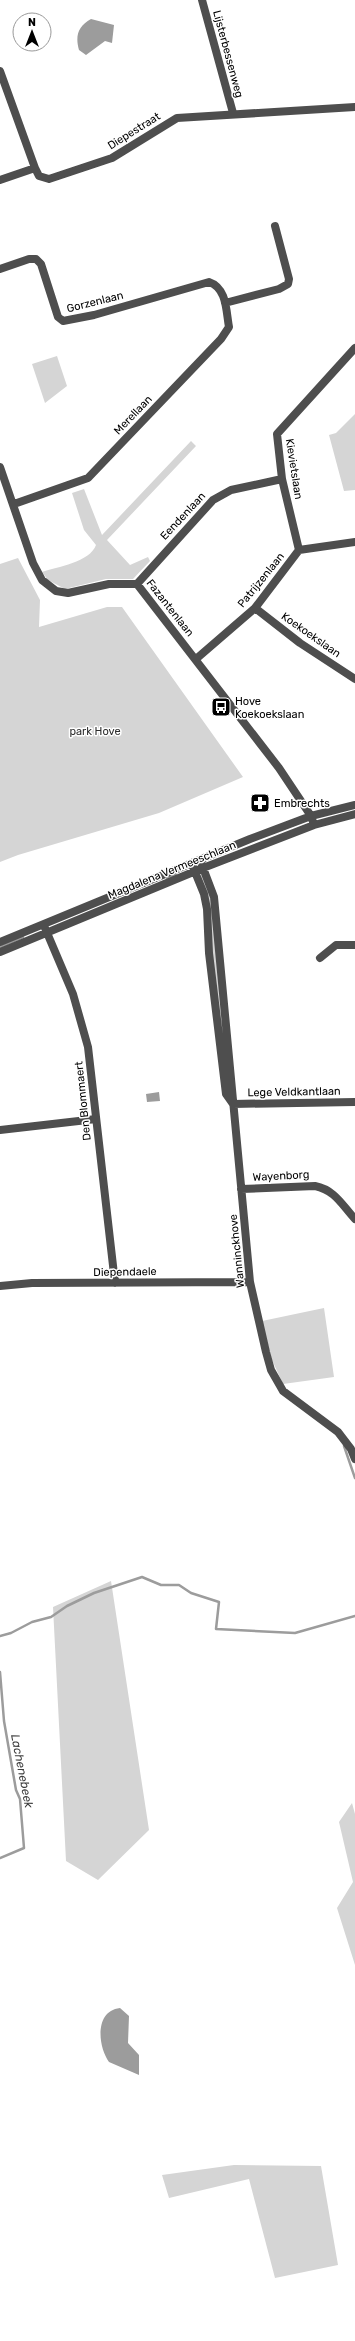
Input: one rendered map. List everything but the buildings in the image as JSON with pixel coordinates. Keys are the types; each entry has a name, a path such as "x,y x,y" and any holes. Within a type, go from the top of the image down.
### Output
{"street":[{"name":"Lijsterbessenweg","path":"202,0 233,114"},
{"path":"0,72 35,168 0,180"},
{"name":"Diepestraat","path":"35,168 39,176 49,179 112,158 164,124 177,118 355,107"},
{"path":"225,303 279,288 288,284 289,279 275,226"},
{"name":"Gorzenlaan","path":"0,269 36,259 41,264 58,317 63,321 94,315 209,282 218,287 225,303"},
{"name":"Merellaan","path":"14,504 88,478 224,335 229,327 225,303"},
{"name":"Kievietslaan","path":"299,550 282,479 277,434 355,348"},
{"name":"Fazantenlaan","path":"0,467 33,562 42,580 53,589 68,593 109,584 137,584 279,768 312,816 314,825"},
{"name":"Eendenlaan","path":"137,584 213,500 231,490 282,479"},
{"name":"Patrijzenlaan","path":"196,659 255,608 299,550 355,542"},
{"name":"Koekoekslaan","path":"255,608 300,644 355,679"},
{"name":"Magdalena Vermeeschlaan","path":"0,952 48,933 312,816 355,805"},
{"name":"Magdalena Vermeeschlaan","path":"202,864 314,825 355,814"},
{"name":"Wanninckhove","path":"202,864 214,897 250,1282 270,1370 283,1391 338,1432 351,1449 355,1459"},
{"name":"Magdalena Vermeeschlaan","path":"0,942 43,924 193,868"},
{"name":"Wanninckhove","path":"193,868 204,894 207,909 210,953 226,1094 233,1104"},
{"name":"Den Blommaert","path":"43,924 73,994 84,1027 91,1065 114,1283"},
{"path":"320,958 336,945 355,945"},
{"name":"Lege Veldkantlaan","path":"233,1104 355,1102"},
{"path":"0,1130 96,1119"},
{"name":"Wayenborg","path":"241,1189 322,1187 335,1194 355,1219"},
{"name":"Diependaele","path":"0,1286 32,1284 250,1282"}],"green space":[{"path":"57,356 67,386 45,403 32,364"},
{"path":"355,414 355,490 344,491 329,435 336,433"},
{"path":"191,441 196,446 107,540 130,565 148,557 150,561 133,579 106,579 65,589 48,580 42,572 80,560 93,551 96,545 84,530 72,493 84,489 102,535"},
{"name":"park Hove","path":"18,558 40,600 39,627 107,607 122,607 243,777 159,813 18,855 0,862 0,564"},
{"path":"203,874 210,894 231,1087 226,1087 200,876"},
{"path":"324,1308 334,1377 283,1384 272,1360 262,1321"},
{"path":"111,1581 149,1830 98,1880 66,1861 53,1607"},
{"path":"352,1803 355,1814 355,1965 337,1908 353,1882 339,1822"},
{"path":"234,2165 321,2166 338,2265 275,2278 249,2179 169,2198 162,2175"}],"shaded area":[{"path":"91,19 114,25 112,43 105,41 86,55 79,50 77,40 80,28"},
{"path":"159,1092 160,1101 147,1102 146,1094"},
{"path":"120,2008 129,2016 128,2043 139,2055 139,2075 109,2062 102,2048 102,2022 112,2011"}],"waterway":[{"path":"167,878 176,875"},
{"path":"0,947 23,937"},
{"path":"344,1446 355,1478"},
{"name":"Lachenebeek","path":"0,1636 11,1633 32,1622 51,1617 67,1606 94,1593 142,1577 161,1585 179,1585 191,1593 219,1602 216,1629 295,1633 355,1616"},
{"name":"Lachenebeek","path":"0,1672 4,1721 16,1790 20,1799 24,1848 0,1858"}],"place":[{"name":"Hove Koekoekslaan","path":"221,707"},
{"name":"Embrechts","path":"260,803"}]}
